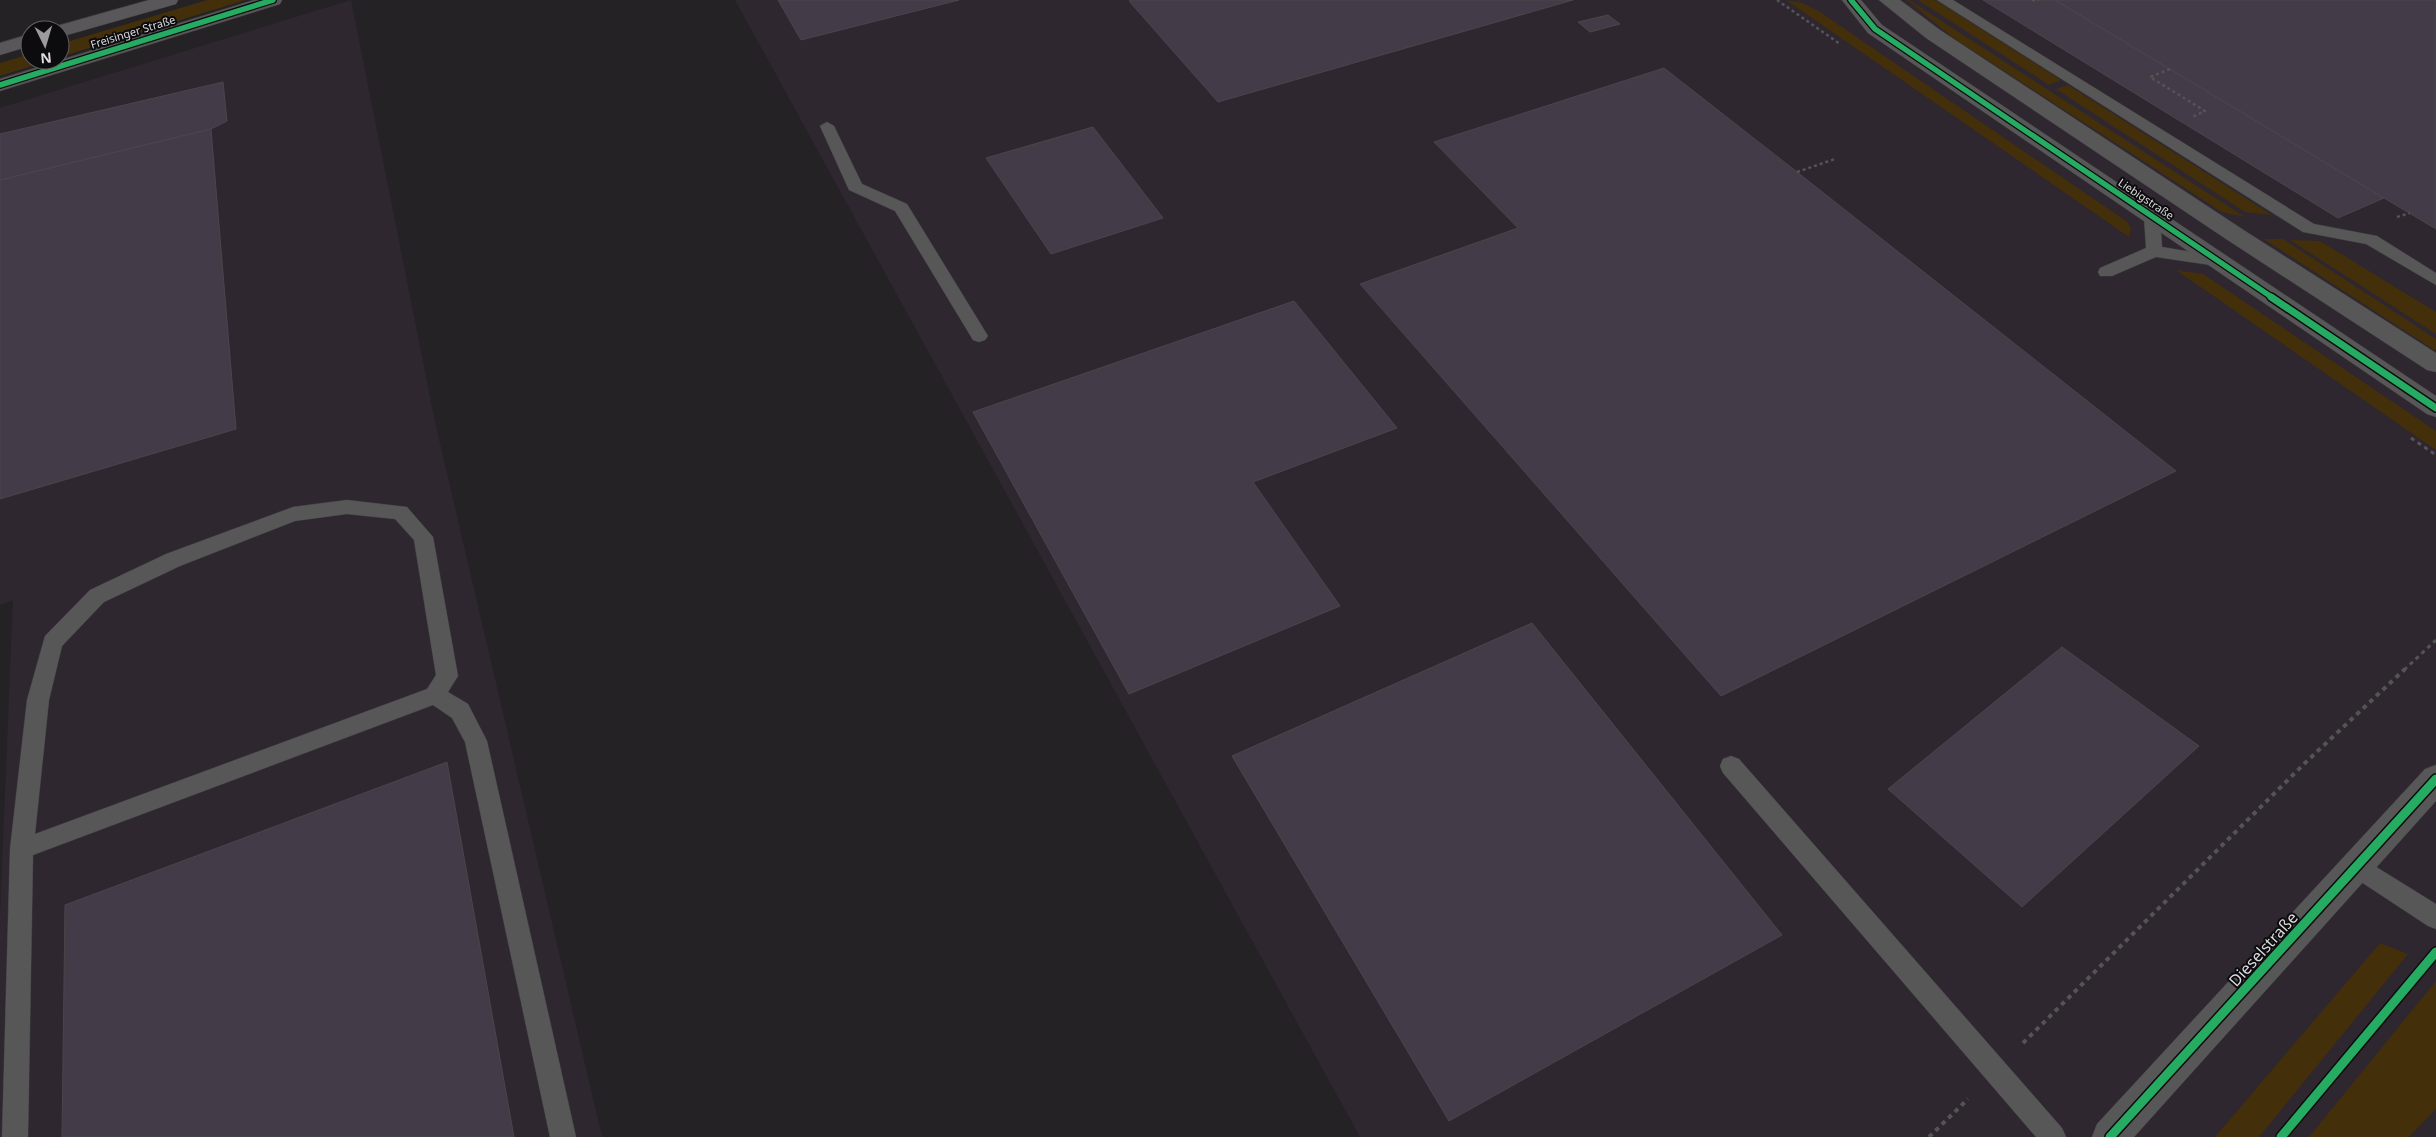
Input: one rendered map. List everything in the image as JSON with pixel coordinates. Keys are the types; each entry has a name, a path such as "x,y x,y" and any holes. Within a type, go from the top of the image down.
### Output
{"main road":[{"path":"70,28 169,0"},
{"path":"0,49 20,43"}],"street":[{"name":"Freisinger Straße","path":"0,85 273,0"},
{"name":"Liebigstraße","path":"1851,0 1876,29 2436,408"},
{"name":"Liebigstraße","path":"1888,0 1941,39 2226,228 2436,364"},
{"name":"Dieselstraße","path":"2110,1137 2436,779"}],"lane":[{"path":"1944,0 2309,228 2371,240 2436,280"},
{"path":"827,126 855,187 862,193 882,198 901,208 979,336"},
{"path":"2152,217 2154,251"},
{"path":"2106,272 2154,251 2217,261"},
{"path":"15,1137 22,849 38,700 52,642 97,596 173,560 293,514 347,507 400,512 423,537 447,676 435,695 22,849"},
{"path":"435,695 460,712 476,741 563,1137"},
{"path":"1731,766 2052,1137"},
{"path":"2357,866 2436,918"}],"path":[{"path":"2032,0 2039,0"},
{"path":"2170,69 2150,78 2205,111 2189,118"},
{"path":"1796,172 1835,159"},
{"path":"1929,1137 2305,763 2436,640"}],"shaded area":[{"path":"207,0 246,0 70,54 70,41"},
{"path":"351,0 435,422 602,1137 0,1137 0,915 13,600 0,605 0,108"},
{"path":"735,0 2436,0 2436,1137 1360,1137"},
{"path":"1786,0 1802,3 1820,12 2126,221 2131,228 2129,237"},
{"path":"1907,0 2245,217 2222,212 1955,39"},
{"path":"1918,0 1935,0 2061,80 2049,85"},
{"path":"20,57 20,70 0,76 0,63"},
{"path":"2068,85 2272,215 2245,212 2056,89"},
{"path":"2264,239 2283,239 2436,339 2436,351"},
{"path":"2290,240 2320,241 2436,312 2436,334"},
{"path":"2176,270 2203,274 2436,431 2436,450"},
{"path":"2380,943 2408,954 2259,1137 2215,1137"},
{"path":"2436,981 2436,1109 2409,1137 2309,1137"}],"building":[{"path":"778,0 959,0 801,40"},
{"path":"1132,0 1573,0 1218,102 1129,1"},
{"path":"1983,0 2055,0 2384,198 2338,218"},
{"path":"2055,0 2436,0 2436,229 2384,198"},
{"path":"1608,15 1620,24 1590,32 1578,22"},
{"path":"1664,68 2176,471 1721,696 1360,284 1518,228 1434,142"},
{"path":"223,82 227,121 211,129 0,180 0,134"},
{"path":"1093,127 1163,218 1051,254 986,158"},
{"path":"211,129 236,429 0,499 0,180"},
{"path":"1294,301 1397,428 1253,482 1340,606 1129,694 973,412"},
{"path":"1532,623 1782,935 1449,1121 1232,756"},
{"path":"2062,647 2199,746 2022,907 1888,789"},
{"path":"447,762 514,1137 62,1137 65,905"}],"cycle path":[{"path":"0,85 273,0"},
{"path":"1851,0 1875,29 2436,408"},
{"path":"2110,1137 2436,779"},
{"path":"2281,1137 2436,952"}]}
